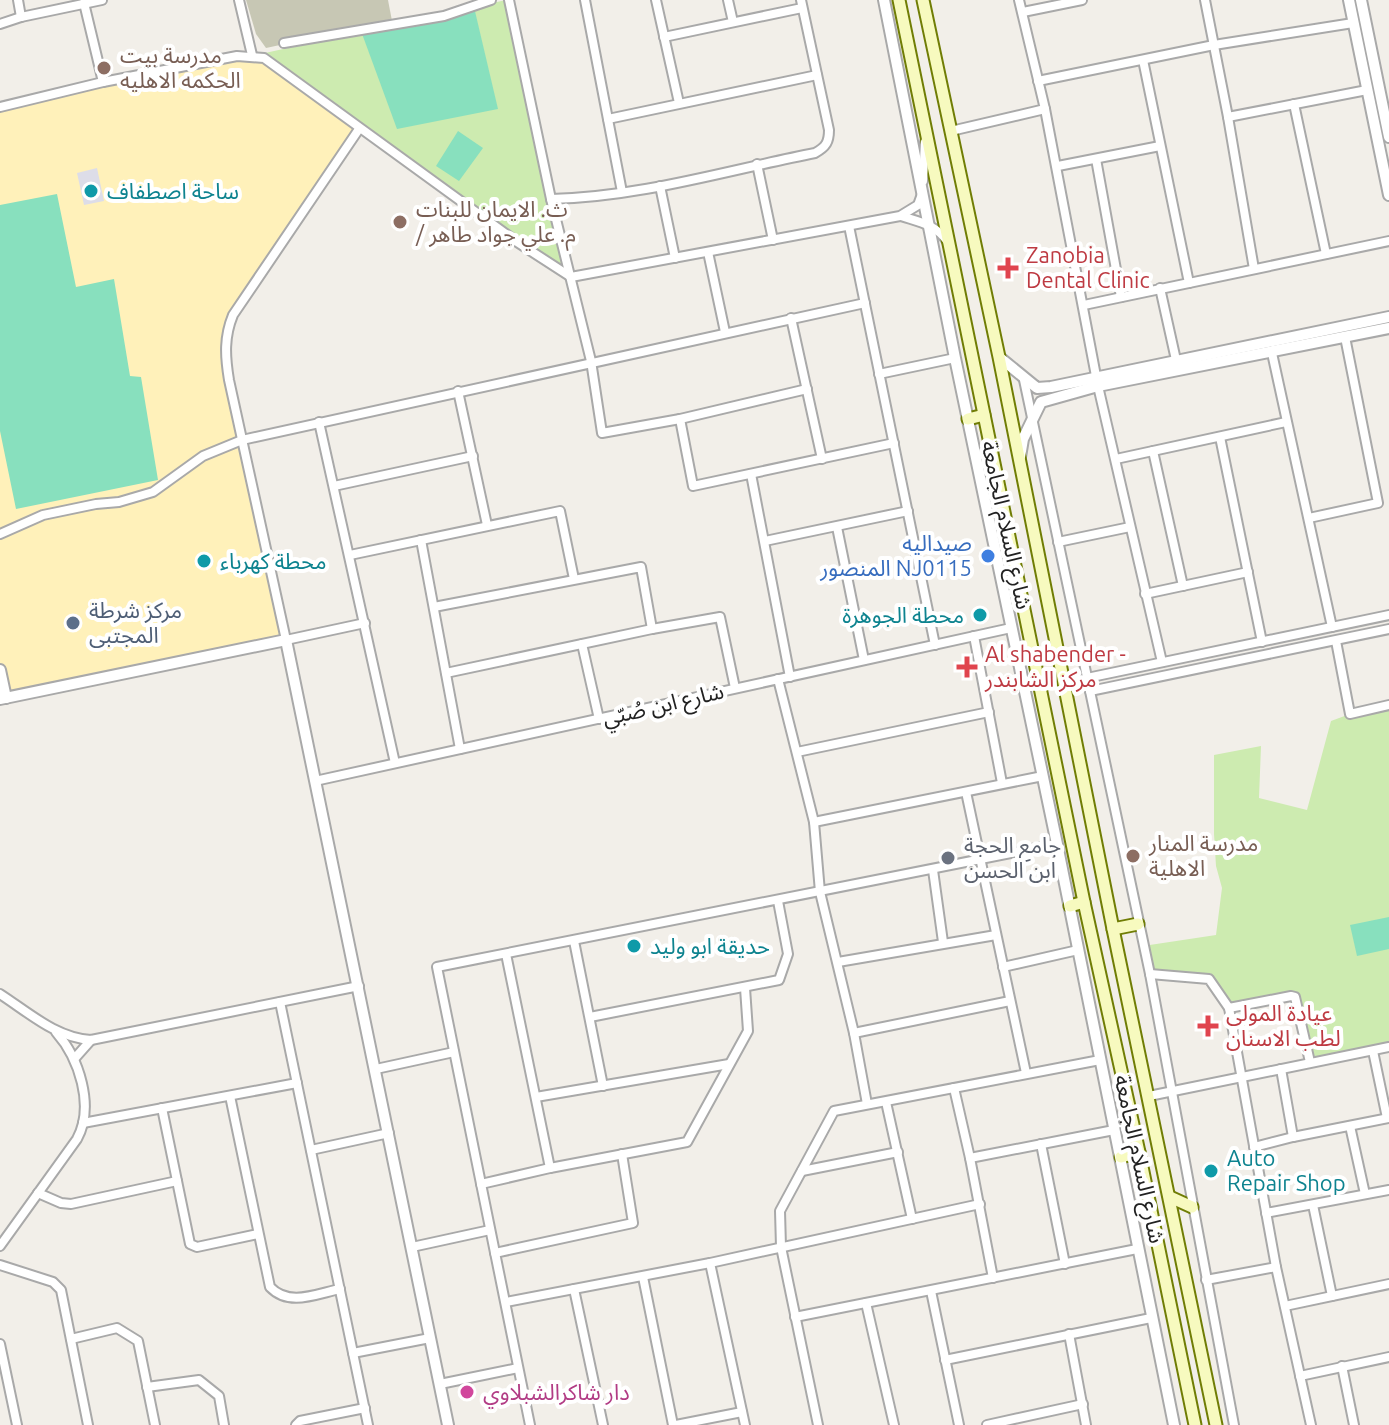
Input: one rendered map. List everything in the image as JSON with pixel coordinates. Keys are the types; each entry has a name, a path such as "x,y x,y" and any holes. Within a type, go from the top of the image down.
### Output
{"main road":[{"path":"900,3 914,9 923,0"},
{"name":"شارع السلام الجامعة","path":"923,0 1020,459 1216,1425"},
{"name":"شارع السلام الجامعة","path":"900,3 1084,902 1195,1425"},
{"path":"907,38 920,29 930,34"},
{"path":"968,419 984,415"},
{"path":"1031,643 1036,647 1047,647 1054,638"},
{"path":"1037,674 1051,666 1061,670"},
{"path":"1070,906 1084,902"},
{"path":"1113,929 1138,924"},
{"path":"1121,1157 1139,1152"},
{"path":"1170,1197 1192,1207"},
{"path":"1177,1332 1187,1337 1197,1329"}],"street":[{"path":"18,0 21,17"},
{"path":"0,24 102,0"},
{"path":"239,0 252,55"},
{"path":"284,43 444,16 491,0"},
{"path":"509,0 551,199 591,361 602,433 680,419 807,389"},
{"path":"585,0 622,192"},
{"path":"656,0 679,103"},
{"path":"728,0 733,22"},
{"path":"884,0 1174,1425"},
{"path":"1019,0 1058,166 1097,381 1162,662"},
{"path":"1023,12 1082,0"},
{"path":"1205,0 1254,269"},
{"path":"1349,0 1389,195"},
{"path":"1361,0 1386,106 1389,137"},
{"path":"84,3 103,82"},
{"path":"551,199 660,186 815,153 829,141 802,4 664,37"},
{"path":"1038,81 1214,45 1353,23"},
{"path":"0,107 103,82 252,55 271,62 359,129 571,277 900,216 918,205 922,193 925,129"},
{"path":"1143,60 1189,283"},
{"path":"608,119 817,75"},
{"path":"1228,117 1367,90"},
{"path":"1294,104 1326,254"},
{"path":"951,131 1045,109"},
{"path":"359,129 233,315 227,330 225,359 359,986 448,1425"},
{"path":"1058,166 1160,146"},
{"path":"1096,159 1121,297"},
{"path":"757,164 773,240"},
{"path":"660,186 675,258"},
{"path":"900,216 940,231 949,245"},
{"path":"849,226 935,645"},
{"path":"1084,305 1389,241"},
{"path":"708,252 725,332"},
{"path":"1160,288 1176,360"},
{"path":"0,534 43,515 119,502 153,492 203,456 242,440 865,303"},
{"path":"1020,459 1031,417 1041,402 1097,381 1176,360 1389,317"},
{"path":"791,318 822,459"},
{"path":"999,357 1037,388 1272,353 1389,328"},
{"path":"1309,518 1378,503 1345,337"},
{"path":"1272,353 1332,627"},
{"path":"879,374 955,358"},
{"path":"1024,380 1150,974 1234,1425"},
{"path":"1037,388 1033,397 1041,402"},
{"path":"458,391 487,525"},
{"path":"680,419 693,486 894,443"},
{"path":"319,422 395,763"},
{"path":"1116,459 1286,422"},
{"path":"1220,437 1262,642"},
{"path":"1153,451 1183,586"},
{"path":"334,486 473,456"},
{"path":"751,474 790,677"},
{"path":"350,555 560,511 574,579"},
{"path":"765,541 908,511"},
{"path":"837,527 864,660"},
{"path":"1058,542 1130,527"},
{"path":"421,540 460,749"},
{"path":"434,607 641,567 652,629"},
{"path":"1145,594 1248,572"},
{"path":"1087,678 1389,615"},
{"path":"446,673 720,617 735,688"},
{"path":"0,670 3,699 365,623"},
{"name":"شارع ابن صُبّي","path":"315,781 1011,628"},
{"path":"1090,691 1389,629"},
{"path":"974,636 1002,783"},
{"path":"1336,641 1350,714 1389,705"},
{"path":"582,644 599,719"},
{"path":"778,679 814,822 820,892 854,1033 867,1104"},
{"path":"797,752 989,712"},
{"path":"814,822 1043,776"},
{"path":"966,792 1026,1073"},
{"path":"530,1425 437,967 1057,844"},
{"path":"933,870 943,942"},
{"path":"590,1017 779,980 788,954 778,901"},
{"path":"838,962 996,935"},
{"path":"574,941 603,1086"},
{"path":"1003,967 1078,950"},
{"path":"506,954 550,1168"},
{"path":"1150,974 1209,979 1229,1008 1276,1267 1311,1425"},
{"path":"0,994 65,1035 91,1040 359,986"},
{"path":"481,1184 687,1142 748,1031 745,988"},
{"path":"1229,1008 1295,997 1310,1062"},
{"path":"854,1033 1010,1001"},
{"path":"280,1002 368,1425"},
{"path":"0,1246 77,1139 83,1123 84,1103 75,1058 50,1027"},
{"path":"75,1058 91,1040"},
{"path":"1149,1096 1389,1047"},
{"path":"1254,1147 1388,1118 1373,1051"},
{"path":"376,1069 454,1052"},
{"path":"818,1425 781,1247 780,1211 834,1111 1100,1060"},
{"path":"536,1097 729,1064"},
{"path":"1281,1069 1293,1137"},
{"path":"83,1123 297,1083"},
{"path":"954,1088 993,1278"},
{"path":"230,1096 268,1283 280,1296 296,1298 340,1289"},
{"path":"886,1102 912,1219"},
{"path":"162,1108 188,1239 192,1246 200,1247 258,1234"},
{"path":"1350,1126 1365,1194"},
{"path":"970,1158 1114,1130"},
{"path":"311,1150 389,1133"},
{"path":"1041,1144 1065,1264"},
{"path":"802,1171 898,1152"},
{"path":"495,1253 633,1223 622,1154"},
{"path":"38,1193 71,1204 177,1181"},
{"path":"1266,1213 1389,1190"},
{"path":"506,1302 643,1277 980,1204"},
{"path":"1313,1205 1332,1296"},
{"path":"412,1247 490,1230"},
{"path":"795,1317 1137,1249"},
{"path":"710,1263 745,1425"},
{"path":"0,1265 59,1286 88,1425"},
{"path":"1206,1280 1276,1267"},
{"path":"643,1277 675,1425 742,1412"},
{"path":"1285,1306 1389,1284"},
{"path":"574,1289 603,1425"},
{"path":"931,1291 959,1425"},
{"path":"866,1303 894,1425"},
{"path":"945,1360 1151,1318"},
{"path":"71,1339 117,1328 138,1341 155,1425"},
{"path":"1069,1334 1086,1425"},
{"path":"353,1353 430,1338"},
{"path":"0,1344 17,1425"},
{"path":"1300,1376 1389,1357"},
{"path":"1342,1366 1354,1425"},
{"path":"440,1384 518,1368"},
{"path":"147,1387 199,1380 219,1396 224,1425"},
{"path":"987,1425 1083,1404"},
{"path":"296,1425 300,1421 365,1408"}],"shaded area":[{"path":"246,0 388,0 392,21 266,48 256,34"},
{"name":"ساحة اصطفاف","path":"97,168 104,201 84,205 77,173"}],"green space":[{"path":"506,0 571,277 271,62 265,53"},
{"path":"474,7 498,109 397,129 361,31"},
{"path":"458,131 483,148 459,181 436,166"},
{"path":"57,194 76,287 114,279 130,376 141,377 158,480 16,509 0,431 0,205"},
{"path":"1389,705 1389,1047 1310,1062 1295,998 1229,1008 1209,979 1150,974 1143,946 1216,935 1222,888 1216,866 1214,834 1214,755 1261,746 1259,798 1307,810 1331,721"},
{"path":"1389,917 1389,949 1357,956 1350,925"}],"sand":[{"path":"257,56 359,129 227,330 225,359 286,640 6,698 0,670 0,106"}],"place":[{"name":"مدرسة بيت الحكمه الاهليه","path":"104,68"},
{"name":"ساحة اصطفاف","path":"91,191"},
{"name":"ث. الايمان للبنات / م. علي جواد طاهر","path":"400,222"},
{"name":"Zanobia Dental Clinic","path":"1008,268"},
{"name":"صيداليه المنصور NJ0115","path":"988,556"},
{"name":"محطة كهرباء","path":"204,561"},
{"name":"محطة الجوهرة","path":"980,615"},
{"name":"مركز شرطة المجتبى","path":"73,623"},
{"name":"Al shabender - مركز الشابندر","path":"967,667"},
{"name":"مدرسة المنار الاهلية","path":"1133,856"},
{"name":"جامع الحجة ابن الحسن","path":"948,858"},
{"name":"حديقة ابو وليد","path":"634,946"},
{"name":"عيادة المولى لطب الاسنان","path":"1208,1026"},
{"name":"Auto Repair Shop","path":"1211,1171"},
{"name":"دار شاكرالشبلاوي","path":"467,1392"}]}
